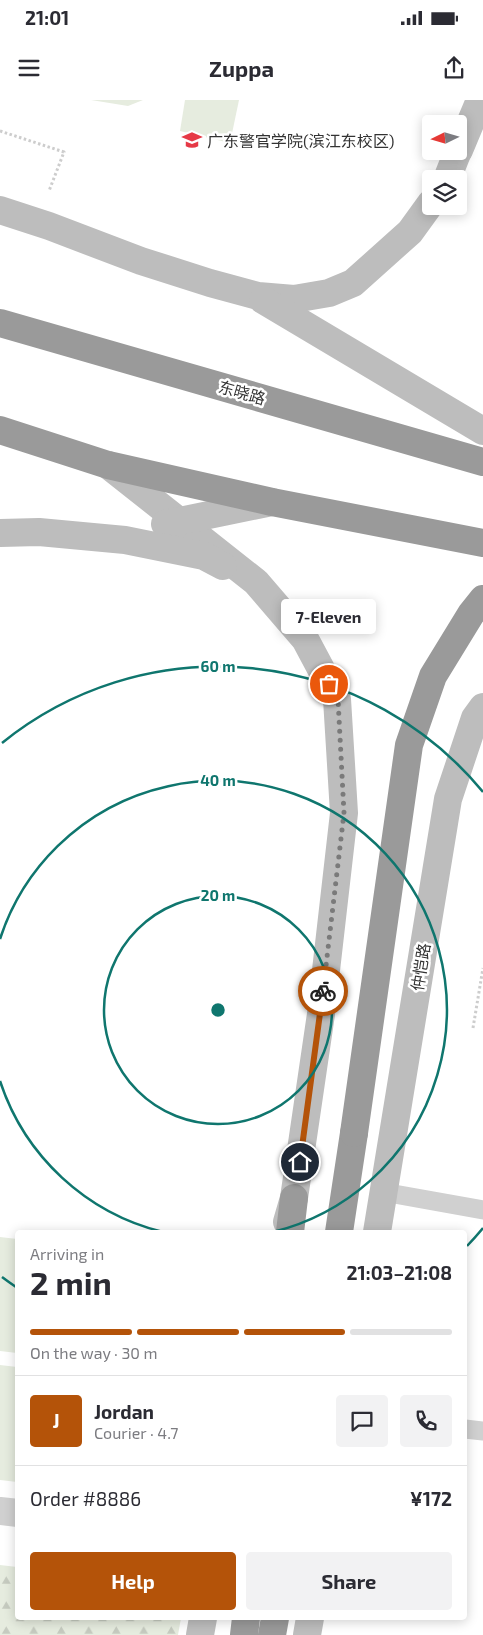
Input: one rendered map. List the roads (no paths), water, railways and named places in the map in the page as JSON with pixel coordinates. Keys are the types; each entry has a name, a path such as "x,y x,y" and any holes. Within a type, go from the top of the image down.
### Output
{"highway":[{"name":"东晓路","path":"0,323 483,462"},
{"path":"0,430 108,465 272,502 483,543"},
{"path":"338,1230 410,745 433,676 471,614 483,599"},
{"path":"290,1230 294,1198"},
{"path":"244,1635 246,1620"},
{"path":"272,1635 275,1620"}],"main road":[{"path":"468,129 480,100"},
{"path":"0,210 141,261 210,283 258,296 294,300 329,293 353,282 410,232 422,215"},
{"path":"258,296 483,431"},
{"path":"108,465 256,582 305,639 338,699 344,813 321,1014 294,1198 284,1230"},
{"path":"95,538 272,502"},
{"path":"0,533 39,532 125,540 204,556 256,582"},
{"name":"仲恺路","path":"377,1230 448,799 475,718 483,706"},
{"path":"200,1635 203,1620"},
{"path":"307,1635 310,1620"}],"street":[{"path":"0,1511 15,1513"}],"lane":[{"path":"383,1192 483,1210"},
{"path":"467,1429 483,1431"}],"place":[{"name":"广东警官学院(滨江东校区)","path":"192,140"},
{"name":"7-Eleven","path":"329,684"}]}
